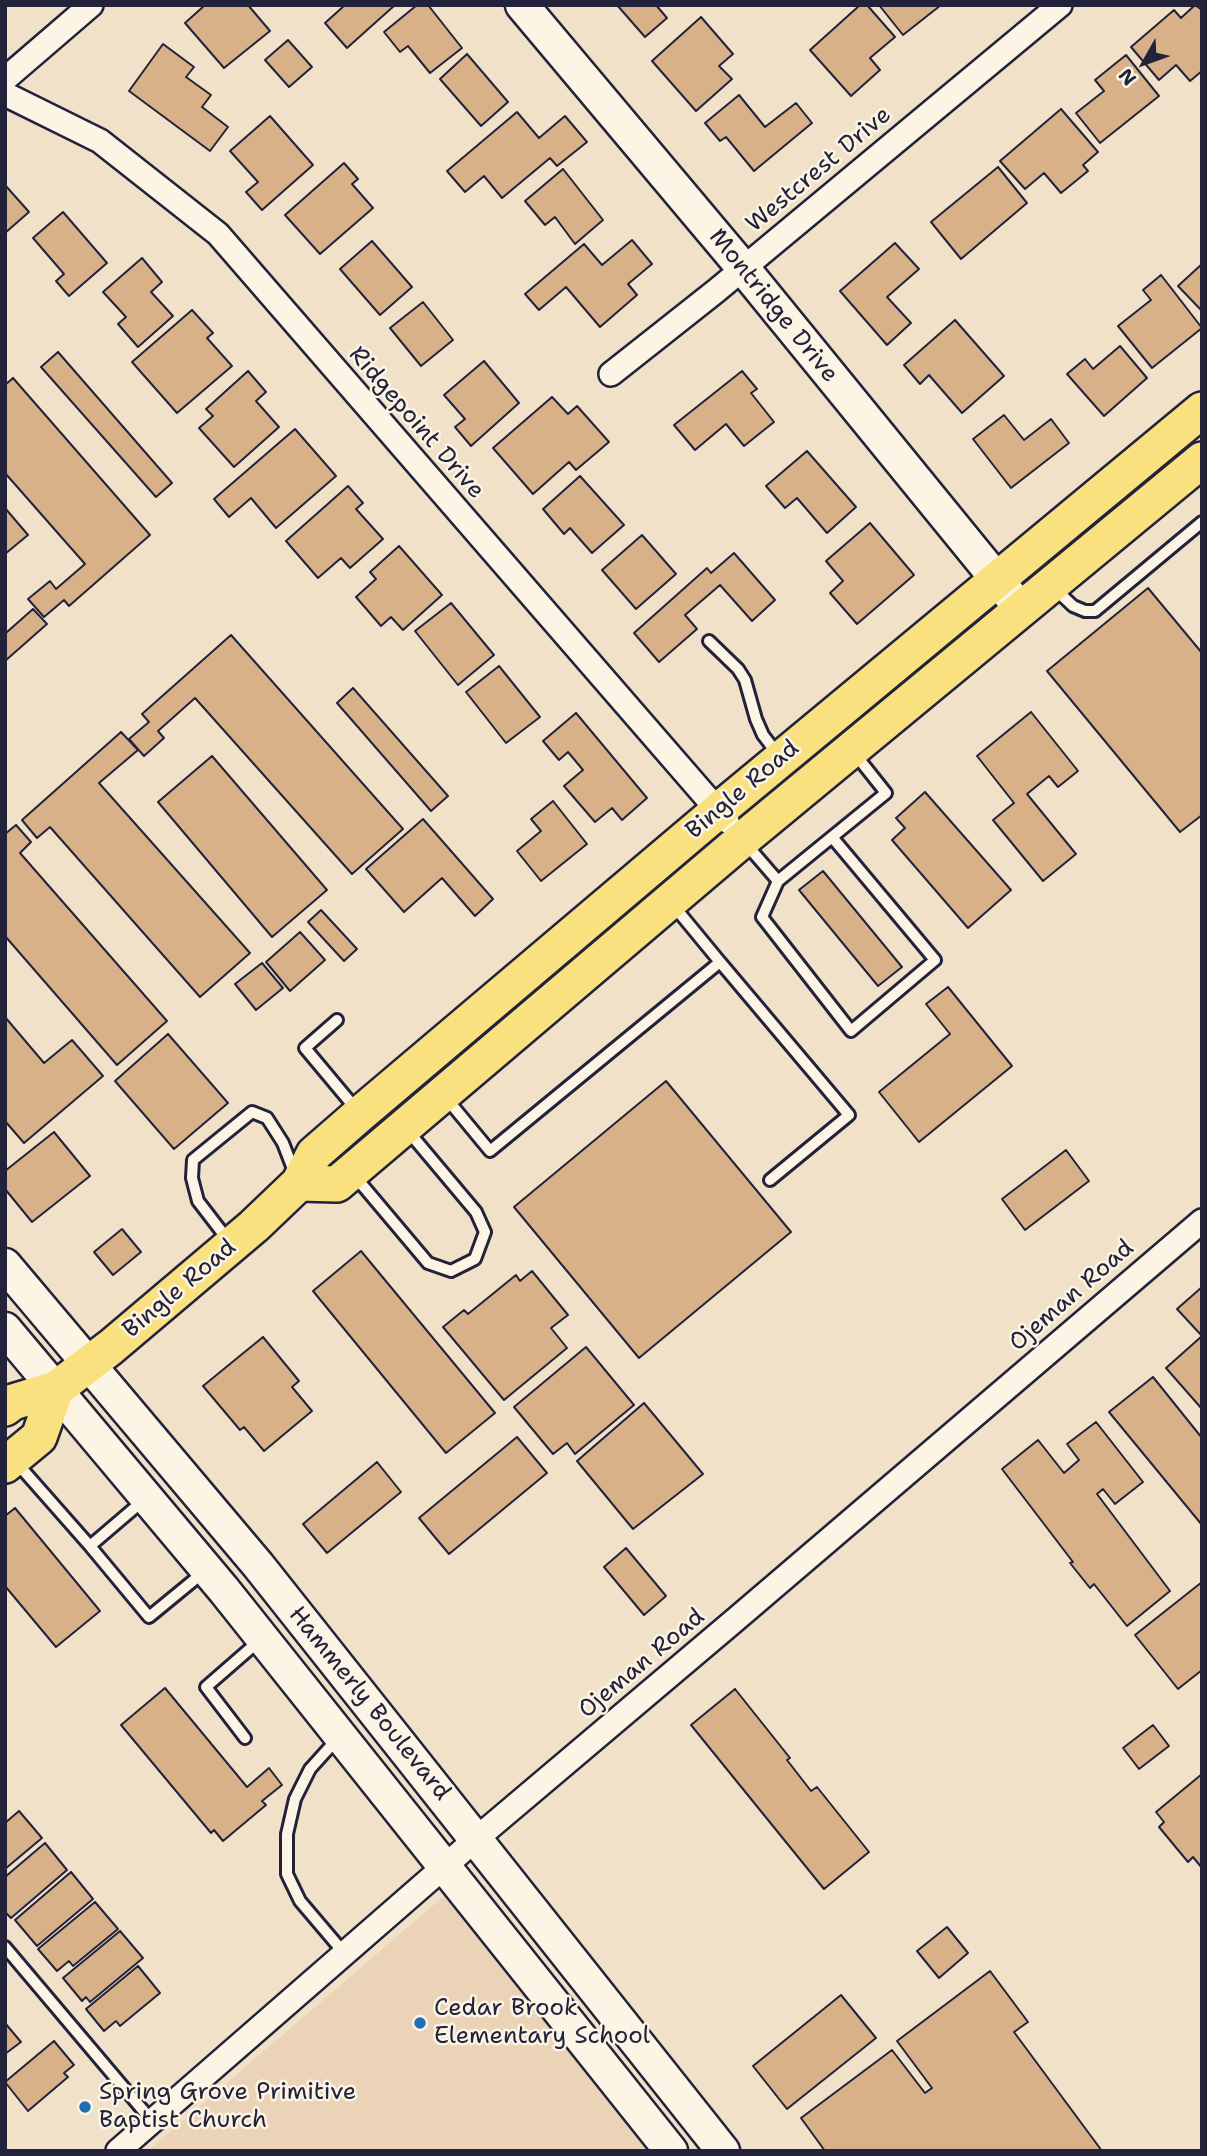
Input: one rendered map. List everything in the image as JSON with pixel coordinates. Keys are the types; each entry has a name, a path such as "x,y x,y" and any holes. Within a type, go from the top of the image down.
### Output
{"main road":[{"name":"Montridge Drive","path":"522,5 743,268 1021,609"},
{"name":"Bingle Road","path":"5,1408 13,1402 55,1389 232,1245 299,1183 314,1154 360,1114 781,758 1202,410"},
{"name":"Bingle Road","path":"299,1183 337,1184 741,840 1202,460"},
{"path":"402,1078 424,1109"},
{"name":"Hammerly Boulevard","path":"5,1265 258,1565 723,2151"},
{"name":"Hammerly Boulevard","path":"5,1329 207,1570 671,2151"},
{"path":"9,1462 39,1437 55,1389"}],"street":[{"path":"5,79 92,5"},
{"name":"Westcrest Drive","path":"611,374 1060,5"},
{"name":"Ridgepoint Drive","path":"5,94 100,141 218,234 741,840"},
{"name":"Ojeman Road","path":"118,2151 443,1867 1202,1221"}],"lane":[{"path":"1051,585 1073,606 1085,611 1096,611 1202,522"},
{"path":"709,641 738,669 763,735 781,758"},
{"path":"832,837 935,960 851,1031 762,917 778,881 832,837 886,793 851,749"},
{"path":"741,840 778,881"},
{"path":"669,901 849,1115 770,1180"},
{"path":"424,1109 489,1151 720,962"},
{"path":"337,1020 305,1048 360,1114"},
{"path":"351,1172 428,1263 451,1271 475,1259 485,1232 424,1109"},
{"path":"232,1245 198,1202 192,1178 193,1160 252,1112 267,1118 283,1143 299,1183"},
{"path":"9,1462 90,1546 149,1617 207,1570"},
{"path":"90,1546 146,1498"},
{"path":"245,1738 206,1687 262,1638"},
{"path":"340,1736 310,1769 295,1799 287,1834 287,1874 300,1901 345,1954"},
{"path":"5,1947 152,2121"}],"shaded area":[{"name":"Cedar Brook Elementary School","path":"444,1896 647,2151 148,2151"}],"building":[{"path":"205,5 248,5 270,31 224,68 185,23"},
{"path":"345,5 395,5 347,48 325,23"},
{"path":"417,5 428,5 462,48 430,73 408,46 400,52 384,32"},
{"path":"617,5 656,5 667,18 645,37"},
{"path":"860,5 867,5 895,37 870,58 880,70 851,96 810,50"},
{"path":"879,5 941,5 903,35"},
{"path":"1195,5 1202,10 1202,71 1190,81 1176,65 1159,80 1131,47 1174,10 1181,18"},
{"path":"701,17 733,54 719,66 732,79 696,111 652,61"},
{"path":"288,40 312,67 289,87 265,60"},
{"path":"163,44 194,67 186,77 211,95 202,107 228,127 210,151 129,91"},
{"path":"467,54 508,102 481,126 440,79"},
{"path":"1126,55 1159,96 1100,143 1076,113 1104,91 1095,80"},
{"path":"739,95 765,127 796,103 812,123 754,171 726,137 720,141 705,123"},
{"path":"1061,109 1098,152 1083,165 1088,171 1061,193 1044,173 1025,189 1000,161"},
{"path":"517,112 539,138 565,116 587,142 557,166 550,158 502,198 484,176 465,192 447,171"},
{"path":"270,116 313,165 262,210 246,192 258,182 230,151"},
{"path":"344,163 358,179 352,184 373,208 320,254 285,215"},
{"path":"998,167 1027,203 961,259 931,222"},
{"path":"563,169 603,220 575,244 555,217 545,225 525,201"},
{"path":"5,185 29,212 5,233"},
{"path":"63,212 107,263 69,296 56,281 64,274 33,238"},
{"path":"632,240 652,264 628,284 637,295 600,327 566,287 539,310 525,294 584,244 602,265"},
{"path":"372,241 412,287 380,315 340,269"},
{"path":"895,243 919,269 887,297 911,323 887,345 840,291"},
{"path":"142,258 162,282 151,292 173,316 138,347 118,324 126,317 103,292"},
{"path":"1202,264 1202,311 1178,286"},
{"path":"1161,275 1202,328 1152,368 1118,326 1151,300 1143,290"},
{"path":"423,302 453,340 421,366 390,328"},
{"path":"192,310 213,333 207,338 232,366 177,413 132,362"},
{"path":"955,320 1004,376 962,413 929,375 920,384 904,365"},
{"path":"1120,346 1147,378 1104,416 1067,374 1085,359 1093,369"},
{"path":"58,352 172,483 156,497 41,367"},
{"path":"484,361 519,403 471,446 455,427 465,419 444,395"},
{"path":"248,371 266,392 256,401 279,427 234,467 199,428 213,416 206,409"},
{"path":"742,371 757,389 751,393 774,422 744,446 726,424 695,450 674,425"},
{"path":"13,378 150,535 69,606 64,600 44,617 28,599 50,581 56,589 85,564 5,473 5,385"},
{"path":"552,397 568,414 577,406 609,442 576,470 569,462 533,494 493,448"},
{"path":"1004,415 1024,440 1051,419 1069,443 1011,488 973,439"},
{"path":"295,429 336,476 276,528 251,498 229,517 214,499"},
{"path":"807,451 856,507 827,533 797,498 785,508 766,486"},
{"path":"580,476 624,525 592,553 570,528 564,534 543,509"},
{"path":"348,486 363,503 356,509 383,539 350,568 341,558 318,578 286,541"},
{"path":"5,508 28,535 5,554"},
{"path":"870,523 914,575 857,624 830,593 843,581 826,561"},
{"path":"642,535 676,574 636,609 602,570"},
{"path":"399,546 442,595 403,630 391,617 381,626 356,597 376,579 370,572"},
{"path":"734,553 775,600 752,621 720,585 685,615 697,629 659,662 634,633 707,568 711,573"},
{"path":"1148,588 1202,653 1202,815 1180,832 1047,671"},
{"path":"451,603 494,655 458,685 415,631"},
{"path":"33,609 47,624 5,661 5,631"},
{"path":"231,635 403,829 352,874 195,698 158,731 164,738 144,756 129,739 149,722 142,714"},
{"path":"499,666 540,717 506,743 466,692"},
{"path":"353,688 448,796 431,811 337,703"},
{"path":"1031,712 1078,771 1058,787 1049,776 1027,794 1076,854 1043,881 993,820 1014,803 977,756"},
{"path":"576,713 647,798 622,820 612,808 595,822 564,786 583,770 568,752 559,760 543,741"},
{"path":"121,732 138,750 99,783 250,953 200,997 50,827 37,838 22,820"},
{"path":"212,756 327,890 272,937 158,802"},
{"path":"925,792 1011,890 968,928 892,840 905,828 896,818"},
{"path":"553,801 587,844 541,881 517,851 541,831 531,819"},
{"path":"423,819 493,899 475,916 442,878 404,912 366,869"},
{"path":"16,825 31,842 20,853 167,1021 117,1065 5,936 5,834"},
{"path":"823,871 902,967 878,986 799,890"},
{"path":"321,910 357,949 344,961 308,922"},
{"path":"300,932 325,960 290,991 266,962"},
{"path":"262,963 283,988 256,1010 235,984"},
{"path":"948,987 1012,1066 919,1142 879,1092 950,1034 926,1004"},
{"path":"5,1017 44,1063 72,1040 103,1076 24,1143 5,1121"},
{"path":"168,1034 228,1103 174,1149 115,1081"},
{"path":"666,1081 791,1232 639,1358 514,1207"},
{"path":"54,1132 90,1176 32,1222 5,1189 5,1171"},
{"path":"1066,1150 1089,1181 1025,1230 1002,1199"},
{"path":"122,1229 141,1252 113,1275 94,1252"},
{"path":"361,1251 495,1413 446,1453 313,1291"},
{"path":"532,1271 568,1315 551,1328 567,1348 504,1400 443,1327 464,1310 468,1314 516,1275 520,1281"},
{"path":"1202,1287 1202,1336 1177,1309"},
{"path":"1202,1336 1202,1409 1166,1368"},
{"path":"263,1337 299,1381 292,1387 312,1411 264,1451 244,1427 240,1430 203,1386"},
{"path":"586,1347 634,1405 575,1454 567,1443 553,1454 514,1407"},
{"path":"1153,1377 1202,1438 1202,1525 1109,1412"},
{"path":"644,1403 703,1474 633,1529 577,1461"},
{"path":"1096,1422 1143,1482 1115,1504 1103,1489 1097,1494 1170,1591 1127,1626 1094,1584 1090,1588 1070,1563 1073,1562 1002,1469 1038,1440 1064,1473 1079,1460 1067,1444"},
{"path":"517,1437 547,1473 449,1554 419,1518"},
{"path":"377,1462 401,1492 327,1553 303,1524"},
{"path":"15,1508 100,1611 56,1647 5,1586 5,1516"},
{"path":"626,1548 666,1596 644,1615 604,1567"},
{"path":"1202,1582 1202,1670 1178,1689 1135,1635"},
{"path":"165,1688 247,1787 269,1768 282,1785 262,1801 266,1805 223,1841 214,1830 211,1833 121,1725"},
{"path":"735,1689 790,1758 787,1760 811,1791 817,1787 869,1852 824,1889 691,1725"},
{"path":"1153,1725 1169,1746 1139,1769 1123,1748"},
{"path":"1202,1774 1202,1868 1193,1857 1188,1862 1159,1827 1164,1822 1156,1812"},
{"path":"19,1811 42,1838 5,1869 5,1823"},
{"path":"45,1843 67,1870 11,1918 5,1912 5,1877"},
{"path":"71,1872 93,1899 37,1946 15,1920"},
{"path":"95,1902 118,1929 73,1966 69,1961 57,1971 38,1949"},
{"path":"947,1927 968,1953 939,1978 917,1951"},
{"path":"120,1931 143,1958 90,2002 86,1997 82,2001 63,1978"},
{"path":"138,1966 160,1993 120,2026 116,2021 104,2031 86,2009"},
{"path":"990,1971 1028,2022 1014,2032 1102,2151 825,2151 801,2118 892,2050 925,2093 932,2088 897,2041"},
{"path":"841,1995 876,2038 787,2109 753,2066"},
{"path":"5,2023 21,2042 5,2054"},
{"path":"54,2041 74,2065 64,2073 68,2077 28,2111 5,2082"}],"place":[{"name":"Cedar Brook Elementary School","path":"420,2023"},
{"name":"Spring Grove Primitive Baptist Church","path":"85,2107"}]}
